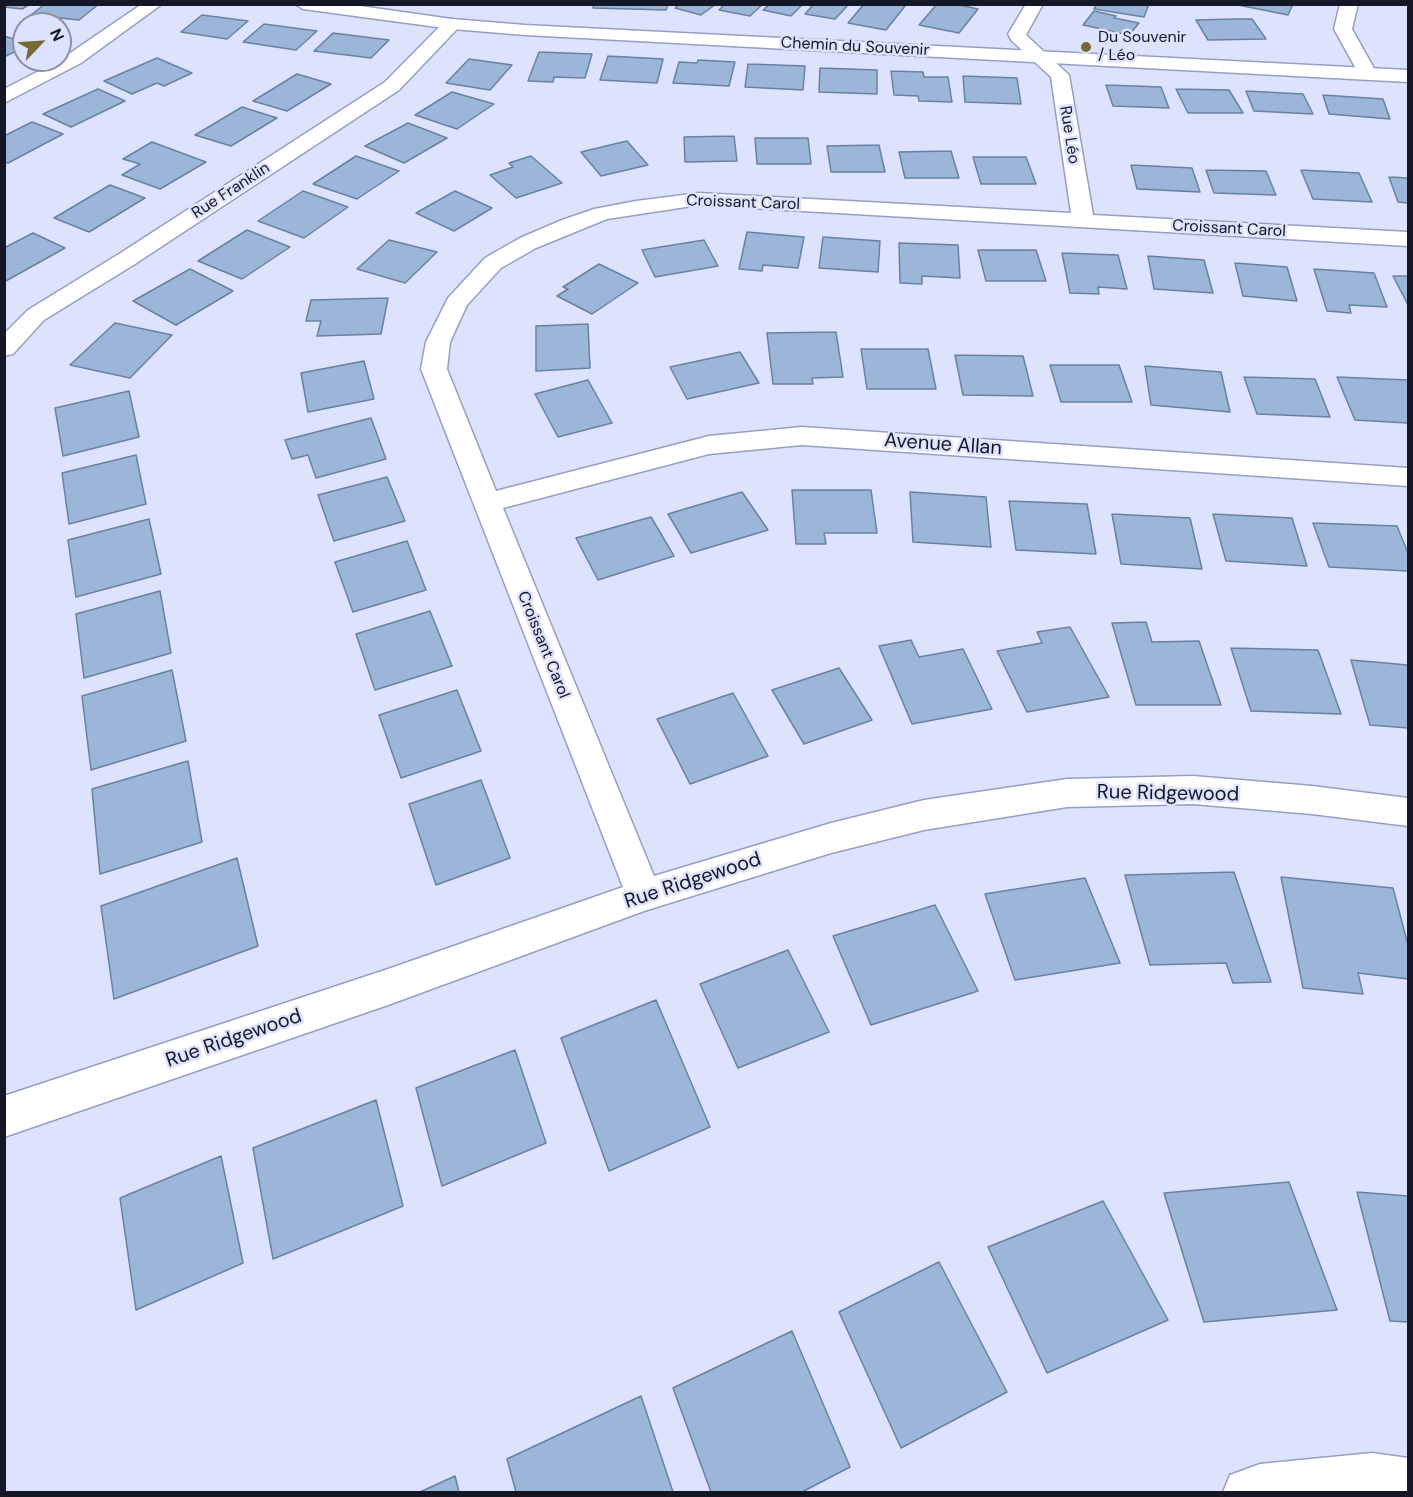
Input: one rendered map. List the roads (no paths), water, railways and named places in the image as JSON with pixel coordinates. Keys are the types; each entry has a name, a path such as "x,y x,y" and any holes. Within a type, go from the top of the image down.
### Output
{"street":[{"path":"4,97 74,59 154,4"},
{"name":"Chemin du Souvenir","path":"303,4 452,24 549,32 1366,72 1408,76"},
{"name":"Rue Léo","path":"1035,4 1017,34 1060,75 1083,221"},
{"path":"1349,4 1343,29 1366,72"},
{"name":"Rue Franklin","path":"4,350 36,315 392,86 452,24"},
{"name":"Croissant Carol","path":"644,895 434,369 438,342 456,303 493,263 528,243 602,214 699,199 1408,239"},
{"name":"Avenue Allan","path":"486,503 709,445 802,436 1408,477"},
{"name":"Rue Ridgewood","path":"4,1117 388,987 644,895 831,838 924,815 1067,793 1193,790 1312,800 1408,812"},
{"path":"1247,1492 1260,1488 1372,1477 1408,1482"}],"place":[{"name":"Du Souvenir / Léo","path":"1086,47"}]}
